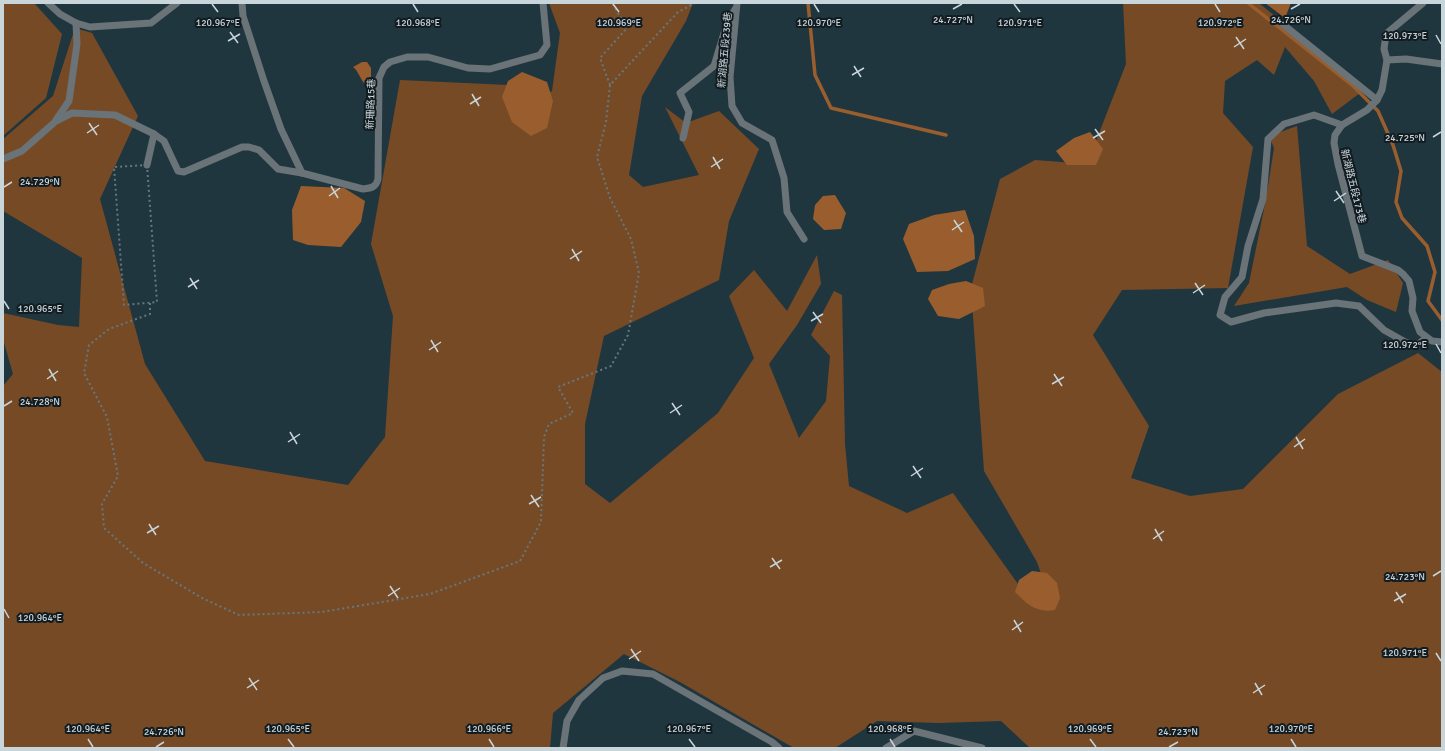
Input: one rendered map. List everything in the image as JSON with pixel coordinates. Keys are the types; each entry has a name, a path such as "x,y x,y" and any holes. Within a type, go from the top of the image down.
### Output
{"lane":[{"path":"48,3 60,14 76,23 90,27 151,24 177,3"},
{"path":"242,3 243,16 264,81 281,129 302,173"},
{"name":"新珊路15巷","path":"3,159 22,150 56,121 72,113 115,115 154,134 164,141 178,171 184,172 242,147 249,147 259,150 278,169 302,173 364,190 372,188 378,179 379,78 384,67 397,59 407,57 428,57 468,68 490,68 540,55 547,45 543,3"},
{"path":"1423,3 1386,34 1384,49 1387,60 1382,90 1377,100 1368,110 1342,125 1314,115 1284,124 1268,138 1263,199 1248,246 1242,277 1225,297 1220,315 1231,322 1264,313 1336,303 1359,306 1384,330 1407,343 1416,345 1426,338 1432,341 1442,342"},
{"path":"683,138 689,112 680,93 714,66 728,20 737,4"},
{"name":"新湖路五段239巷","path":"737,4 730,76 732,106 742,123 772,140 784,178 787,212 804,240"},
{"path":"1280,22 1377,100"},
{"path":"56,121 69,102 77,44 76,23"},
{"path":"1387,60 1406,60 1442,64"},
{"name":"新湖路五段173巷","path":"1342,125 1335,134 1334,143 1362,256 1398,270 1409,281 1413,298 1412,311 1420,332 1426,338"},
{"path":"147,164 154,134"},
{"path":"563,748 567,721 580,700 603,678 622,671 653,674 772,742 779,748"},
{"path":"886,748 914,731 982,748"}],"path":[{"path":"150,303 150,314 109,329 89,345 84,373 106,417 118,476 102,504 104,528 143,563 202,598 239,615 322,612 430,594 520,561 541,522 544,437 548,424 573,413 558,388 611,366 628,335 639,273 631,239 610,198 597,158 606,122 610,85 600,58 627,28 612,3"},
{"path":"610,85 678,12 695,3"},
{"path":"147,164 157,302 124,305 114,167 147,164"}],"shaded area":[{"path":"3,3 34,3 62,34 46,98 3,136"},
{"path":"549,3 693,3 686,21 642,96 629,175 643,187 699,175 665,107 686,123 719,111 759,149 729,221 719,280 604,336 585,424 585,484 610,503 718,413 754,358 729,296 754,270 787,311 817,255 821,284 797,325 769,364 799,438 826,401 830,356 811,335 834,291 842,295 845,444 849,486 907,513 953,493 1028,598 1049,597 1037,562 984,471 971,288 1000,179 1035,160 1087,164 1126,64 1123,3 1259,3 1364,90 1332,114 1314,81 1285,47 1274,75 1257,60 1225,81 1223,113 1253,147 1228,288 1122,290 1093,335 1149,426 1131,478 1190,496 1243,489 1338,394 1418,353 1442,372 1442,748 1030,748 1001,721 938,723 877,721 835,748 794,748 680,682 624,654 553,713 550,748 3,748 3,386 13,374 3,339 3,313 58,325 79,327 82,258 3,211 3,139 53,96 75,28 92,33 138,116 100,199 145,364 205,461 348,485 385,437 393,316 371,244 400,80 508,85 527,109 552,91 560,33"},
{"path":"1265,3 1291,3 1285,18"},
{"path":"362,62 367,62 371,68 371,78 365,84 353,67"},
{"path":"522,72 547,82 553,101 547,128 531,136 512,122 502,97 508,81"},
{"path":"1297,126 1307,246 1350,274 1388,260 1403,283 1396,312 1367,300 1347,287 1234,306 1249,283 1266,199 1274,148 1269,136"},
{"path":"1090,132 1103,149 1096,165 1067,165 1056,151 1074,138"},
{"path":"301,186 344,188 365,201 361,222 341,247 308,245 293,240 292,210"},
{"path":"835,195 846,213 841,229 824,230 813,219 815,205 823,196"},
{"path":"965,210 974,236 975,259 948,271 917,272 903,239 909,224 934,215"},
{"path":"966,281 983,288 985,306 959,319 938,316 928,299 932,290 949,284"},
{"path":"1032,571 1047,573 1057,583 1060,598 1055,610 1048,611 1037,609 1024,601 1015,592 1019,580"}],"waterway":[{"path":"808,3 815,75 831,108 946,135"},
{"path":"1248,3 1353,86 1378,111 1393,145 1401,171 1396,202 1402,218 1427,246 1435,272 1428,301 1442,320"}]}
